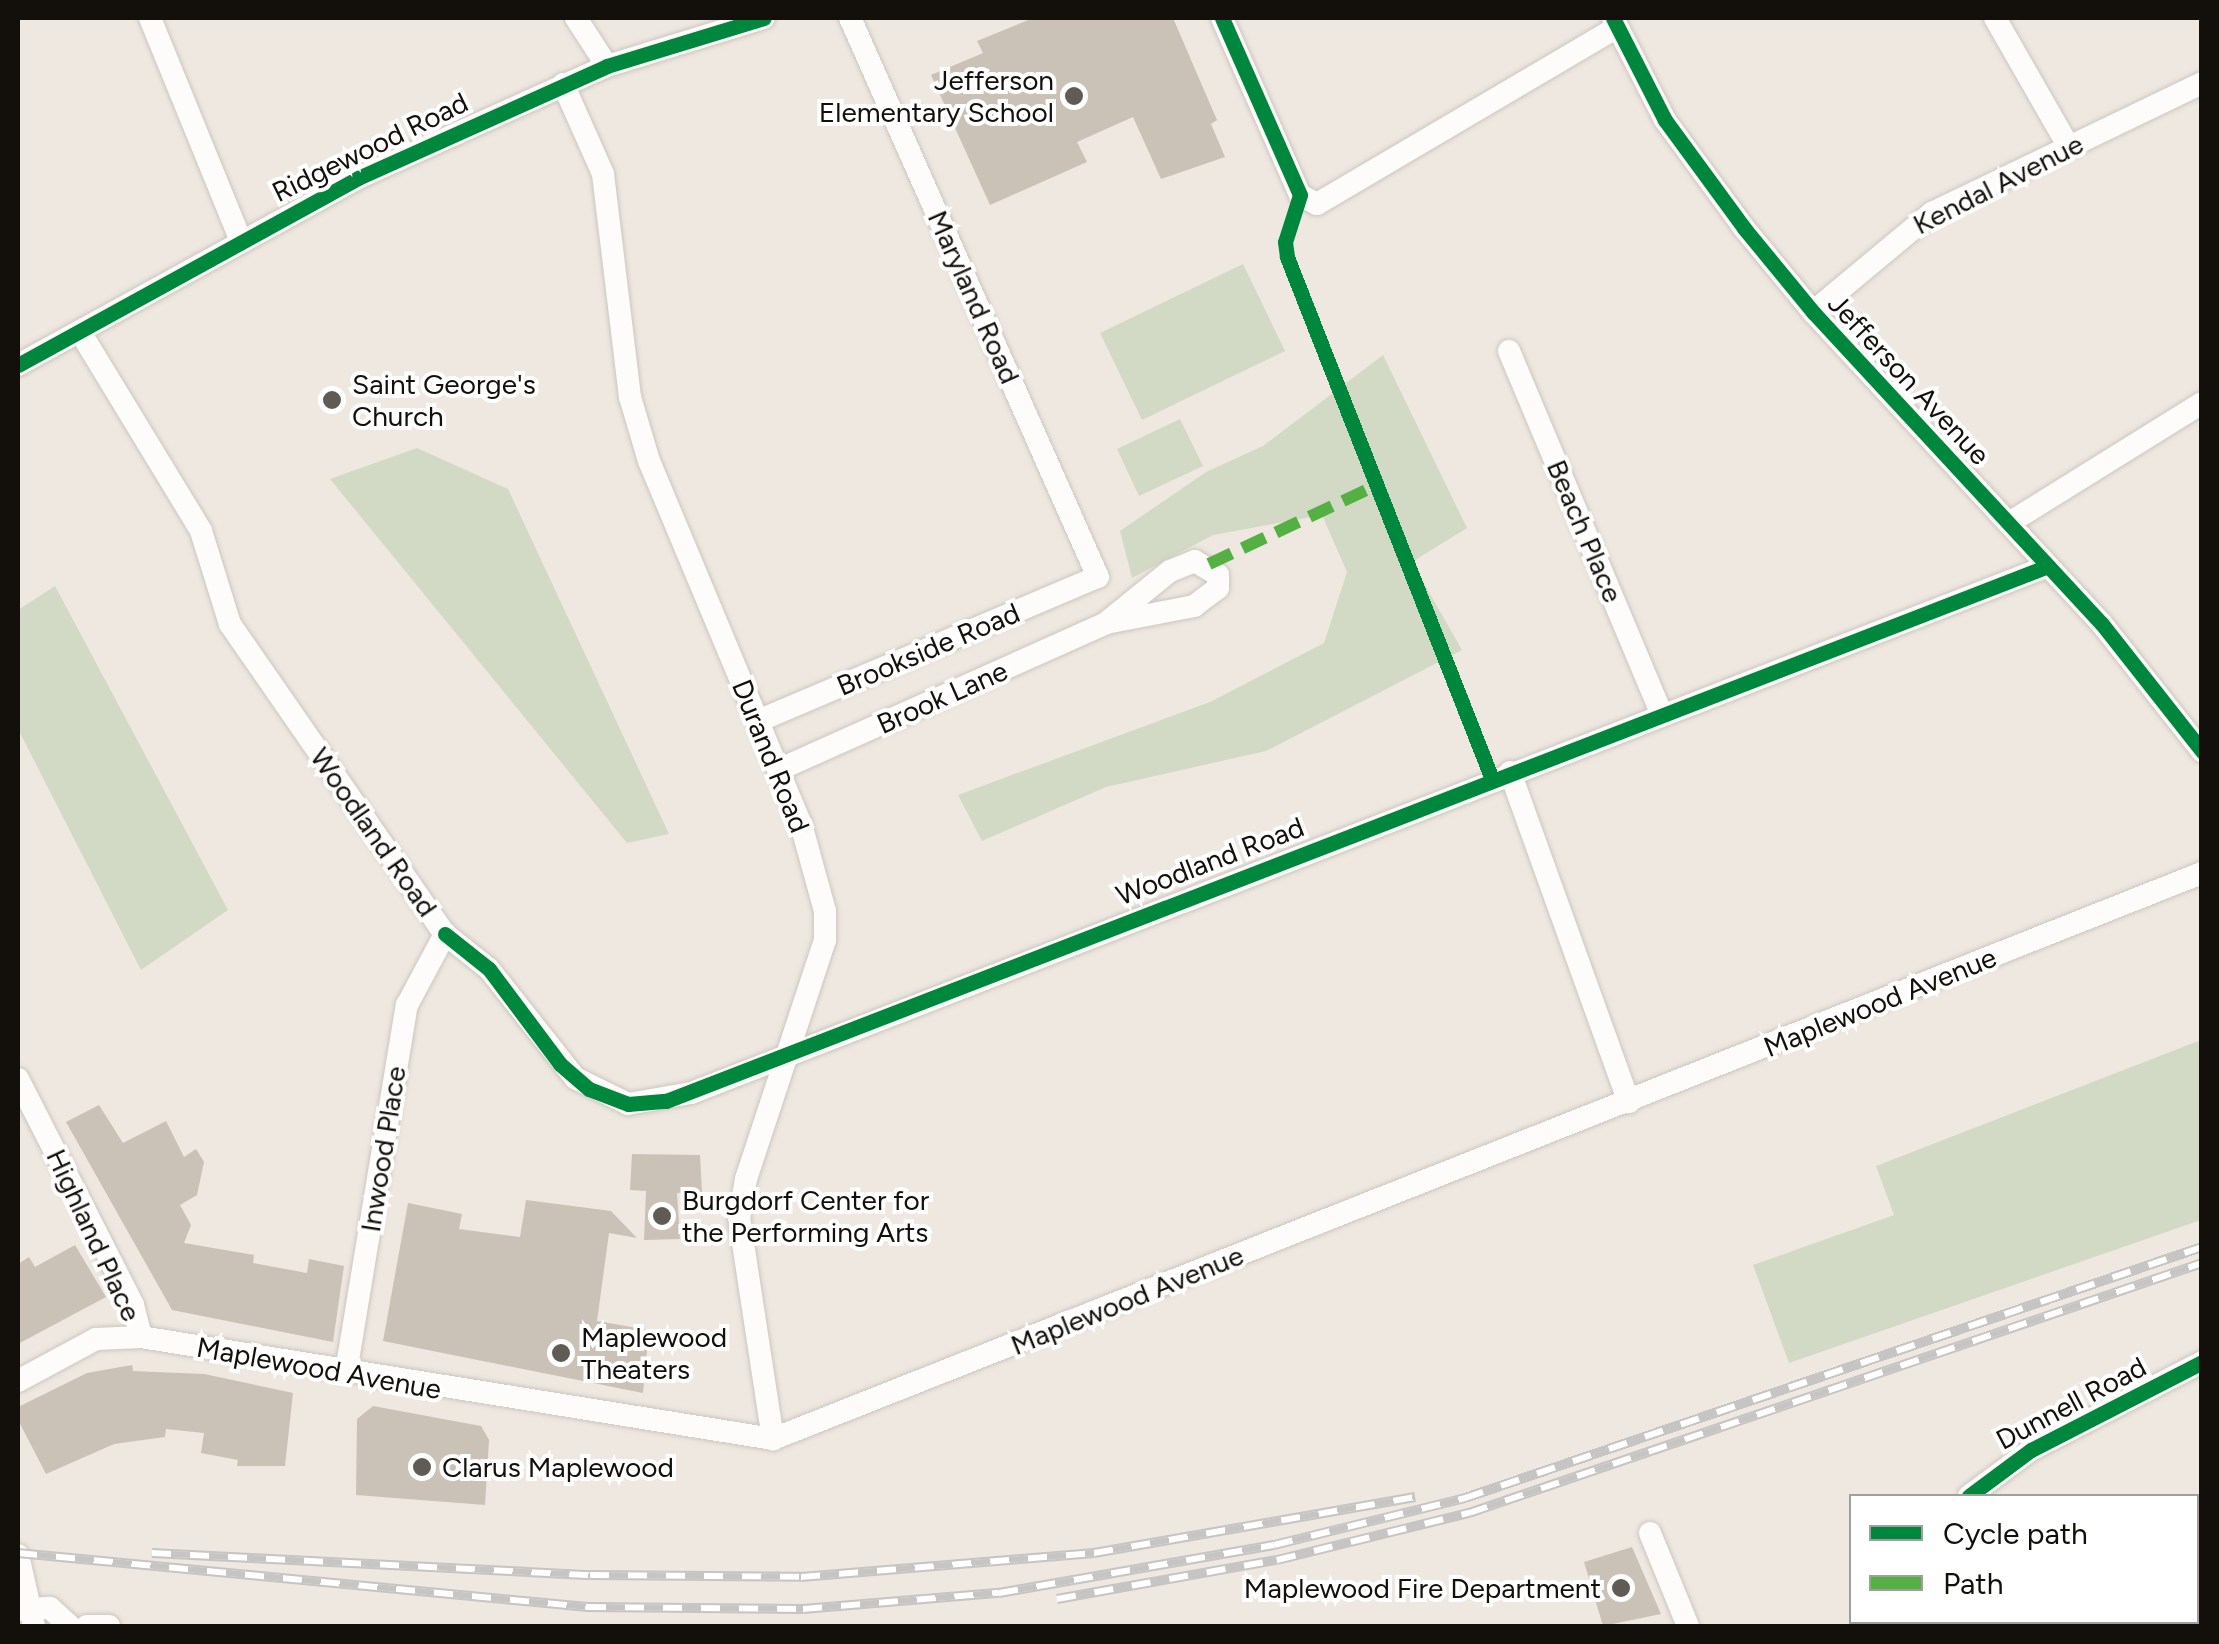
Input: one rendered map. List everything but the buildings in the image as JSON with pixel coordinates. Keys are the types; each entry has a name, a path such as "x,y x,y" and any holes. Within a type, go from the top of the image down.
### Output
{"street":[{"path":"150,18 240,238"},
{"path":"576,18 606,66"},
{"name":"Ridgewood Road","path":"18,365 82,335 240,238 563,84 606,66 764,18"},
{"name":"Maryland Road","path":"850,18 1098,578"},
{"path":"1222,18 1300,195 1317,204 1615,22"},
{"path":"1995,18 2069,147"},
{"name":"Jefferson Avenue","path":"1615,22 1665,120 1703,176 1813,312 2048,566 2202,750"},
{"name":"Kendal Avenue","path":"1813,312 1932,212 2202,82"},
{"name":"Durand Road","path":"563,84 602,174 630,397 649,462 778,770 826,911 825,940 739,1217 773,1439"},
{"name":"Woodland Road","path":"82,335 201,531 230,624 445,934 490,969 560,1064 608,1098 628,1104 666,1101 1661,712 2048,566"},
{"name":"Beach Place","path":"1509,350 1661,712"},
{"path":"2009,523 2202,403"},
{"name":"Brookside Road","path":"758,721 1098,578"},
{"name":"Brook Lane","path":"778,770 1106,624"},
{"path":"1510,772 1629,1102"},
{"name":"Maplewood Avenue","path":"18,1382 96,1339 141,1337 773,1439 2202,873"},
{"name":"Inwood Place","path":"346,1372 407,1005 445,934"},
{"name":"Highland Place","path":"18,1080 133,1305 141,1337"},
{"name":"Dunnell Road","path":"1972,1494 2031,1450 2202,1362"},
{"path":"1650,1533 1688,1626"},
{"path":"18,1555 27,1615 50,1608 70,1626"},
{"path":"87,1626 109,1626"}],"green space":[{"path":"1243,264 1285,351 1142,420 1100,333"},
{"path":"1383,355 1467,528 1412,562 1462,650 1266,751 1106,787 982,841 958,795 1210,702 1324,643 1347,572 1322,515 1213,535 1132,578 1120,531 1206,472 1263,446"},
{"path":"1180,419 1203,466 1139,496 1117,449"},
{"path":"417,448 508,489 669,834 627,843 330,479"},
{"path":"55,586 228,910 141,970 18,729 18,610"},
{"path":"2201,1040 2201,1220 1789,1363 1753,1265 1894,1215 1876,1166"}],"waterway":[{"path":"2162,1626 2168,1624"}],"railway":[{"path":"18,1553 587,1607 803,1609 999,1593 1274,1545 1465,1498 2202,1247"},
{"path":"1057,1599 1277,1560 1469,1513 2202,1263"},
{"path":"152,1553 590,1575 801,1577 1094,1553 1415,1497"}],"marked path":[{"path":"1209,564 1377,485"}],"cycle path":[{"path":"18,365 358,178 607,66 764,18"},
{"path":"1222,18 1300,195 1285,242 1287,257 1492,779"},
{"path":"1613,18 1665,120 1744,228 1813,312 2102,624 2202,751"},
{"path":"445,934 489,969 560,1064 589,1089 628,1104 666,1101 2048,566"},
{"path":"1972,1494 2031,1450 2202,1362"}],"place":[{"name":"Jefferson Elementary School","path":"1074,96"},
{"name":"Saint George's Church","path":"332,400"},
{"name":"Burgdorf Center for the Performing Arts","path":"662,1216"},
{"name":"Maplewood Theaters","path":"561,1353"},
{"name":"Clarus Maplewood","path":"422,1467"},
{"name":"Maplewood Fire Department","path":"1621,1588"}]}
